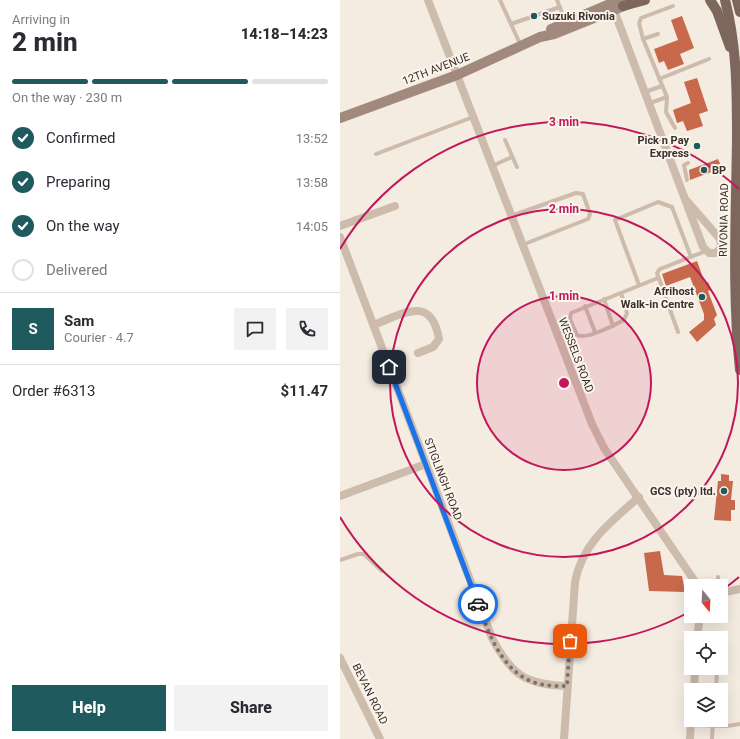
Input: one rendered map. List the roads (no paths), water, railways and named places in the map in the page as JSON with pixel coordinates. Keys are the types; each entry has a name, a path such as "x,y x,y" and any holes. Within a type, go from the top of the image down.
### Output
{"main road":[{"name":"12TH AVENUE","path":"340,118 457,75 540,37 566,22 616,4 638,0"},
{"path":"616,4 645,0"},
{"path":"710,0 722,23 736,72"},
{"name":"RIVONIA ROAD","path":"725,0 732,26 736,72 737,202 735,279 740,370"},
{"path":"737,0 740,12"},
{"name":"12TH AVENUE","path":"540,37 554,34 616,4"}],"street":[{"name":"WESSELS ROAD","path":"428,0 592,424 604,448 639,497 693,579"},
{"path":"616,4 645,92 706,251 712,254 716,252 721,243 687,201"},
{"path":"340,226 395,206"},
{"name":"STIGLINGH ROAD","path":"340,237 488,630 496,647 513,669 526,679 543,685 567,686"},
{"path":"373,325 415,310 424,311 432,320 439,337 438,342 433,347 418,353"},
{"path":"340,496 426,464"},
{"path":"564,739 575,582 579,566 595,537 639,497"},
{"path":"728,592 740,590"},
{"name":"BEVAN ROAD","path":"340,658 379,738"},
{"path":"690,739 691,727"}],"lane":[{"path":"500,0 521,46"},
{"path":"559,1 566,22"},
{"path":"673,6 641,18 639,23 643,39 667,97 666,112 675,128"},
{"path":"511,24 560,7"},
{"path":"643,39 658,34"},
{"path":"659,80 709,59"},
{"path":"645,92 662,86"},
{"path":"650,103 667,97"},
{"path":"376,154 473,117"},
{"path":"505,140 517,167"},
{"path":"492,166 512,157"},
{"path":"687,180 684,165 688,163"},
{"path":"511,216 576,193 583,194 590,214 588,220 522,245"},
{"path":"639,285 615,220 658,202 672,207 691,257"},
{"path":"678,332 656,273 706,251"},
{"path":"621,292 627,315 624,320 613,326 578,336 570,319 571,313 585,306 604,299 621,292 639,285 658,278"},
{"path":"604,299 613,326"},
{"path":"585,306 595,332"},
{"path":"340,560 358,554 364,554 382,571"},
{"path":"728,726 740,724"},
{"path":"712,739 713,727"}],"place":[{"name":"Suzuki Rivonia","path":"534,16"},
{"name":"Pick n Pay Express","path":"697,146"},
{"name":"BP","path":"704,170"},
{"name":"Afrihost Walk-in Centre","path":"702,297"},
{"name":"GCS (pty) ltd.","path":"724,491"}]}
